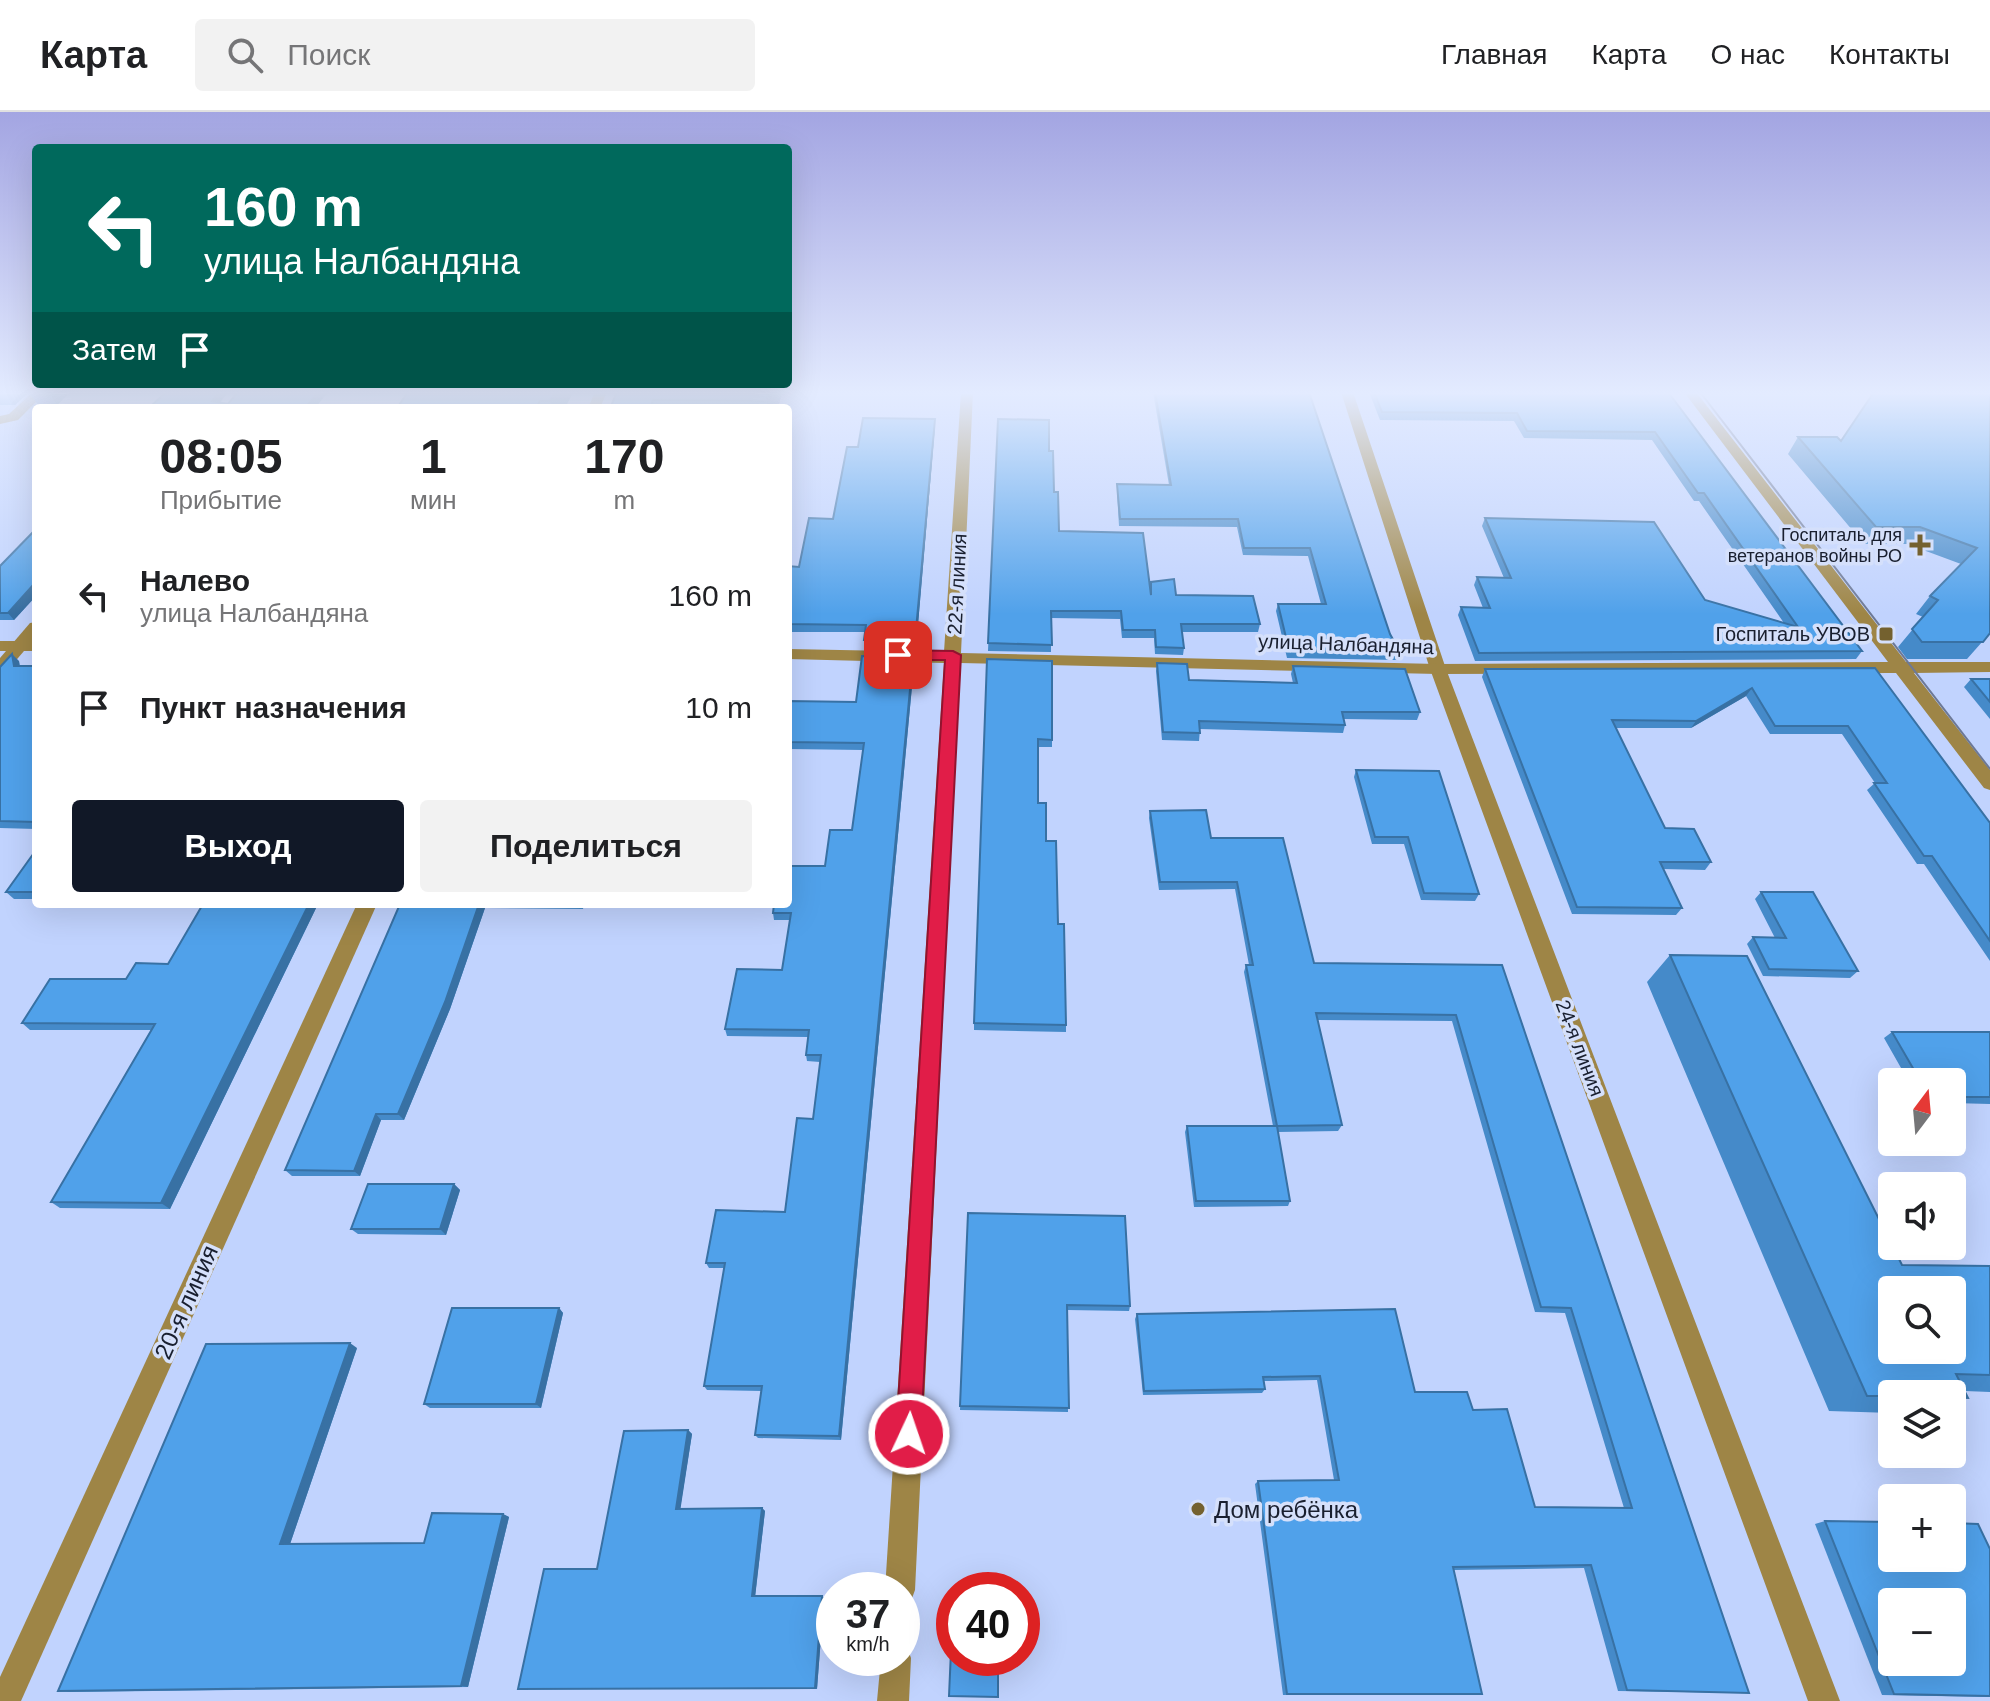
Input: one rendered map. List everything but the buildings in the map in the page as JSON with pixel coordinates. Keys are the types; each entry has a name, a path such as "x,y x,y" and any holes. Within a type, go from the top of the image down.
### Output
{"street":[{"name":"22-я линия","path":"901,1572 963,466"},
{"name":"24-я линия","path":"1371,466 1438,669 1824,1701"},
{"path":"1747,466 1990,783"},
{"path":"0,646 28,646"},
{"path":"0,668 28,646"},
{"name":"улица Налбандяна","path":"792,654 953,655 1438,669 1990,667"},
{"name":"20-я линия","path":"5,1701 365,908"},
{"path":"893,1701 895,1676"}],"tram line":[{"path":"1757,466 1990,769"}],"place":[{"name":"Госпиталь для ветеранов войны РО","path":"1920,545"},
{"name":"Госпиталь УВОВ","path":"1886,634"},
{"name":"Дом ребёнка","path":"1198,1509"}],"route":[{"path":"898,655 953,655 909,1434"}]}
